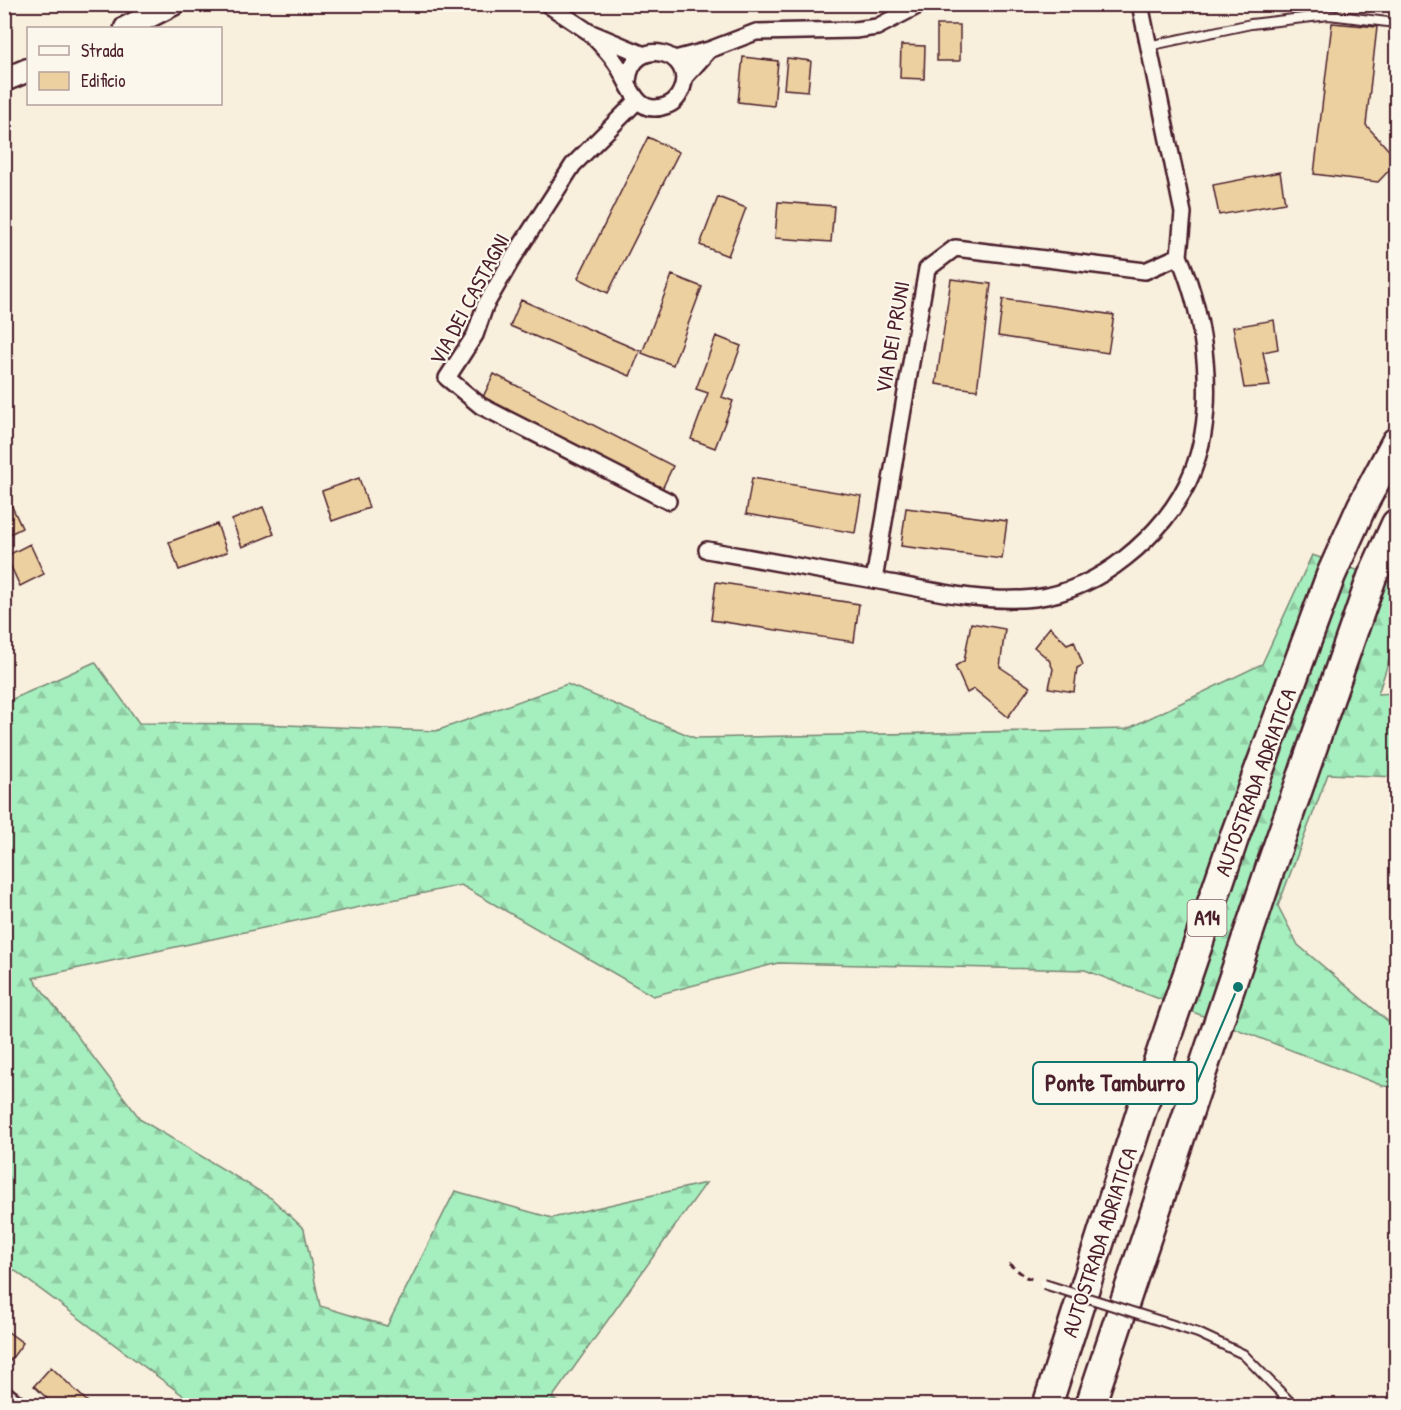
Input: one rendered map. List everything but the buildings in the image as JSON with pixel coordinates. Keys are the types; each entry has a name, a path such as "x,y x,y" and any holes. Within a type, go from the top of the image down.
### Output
{"highway":[{"name":"AUTOSTRADA ADRIATICA","path":"1047,1406 1142,1108 1234,838 1331,575 1362,506 1396,442"},
{"name":"AUTOSTRADA ADRIATICA","path":"1090,1406 1275,855 1372,577 1396,524"}],"street":[{"path":"128,27 173,4"},
{"path":"547,4 589,32 644,55"},
{"path":"675,59 709,50 756,32 855,30 877,27 921,4"},
{"path":"707,550 971,596 1007,600 1036,598 1067,591 1109,570 1140,546 1169,514 1192,474 1205,429 1206,387 1203,348 1189,280 1179,256 1183,213 1140,4"},
{"path":"589,32 615,61 637,101 652,108 668,105 680,94 684,78 709,50"},
{"path":"628,81 632,66 644,55 660,52 675,59 684,78"},
{"path":"4,80 27,70"},
{"name":"VIA DEI CASTAGNI","path":"637,101 573,165 511,261 485,306 475,335 447,378 480,406 668,501"},
{"name":"VIA DEI PRUNI","path":"874,580 927,269 955,248 1145,271 1179,256"},
{"path":"4,1393 20,1406"}],"lane":[{"path":"1148,46 1251,24 1329,15 1396,23"},
{"path":"1044,1284 1198,1333 1243,1354 1294,1406"}],"path":[{"path":"1009,1264 1026,1277 1044,1284"}],"green space":[{"path":"1312,555 1396,583 1396,639 1378,694 1396,693 1396,777 1328,774 1278,906 1298,945 1396,1028 1396,1087 1383,1086 1085,970 778,963 653,996 461,885 33,978 141,1120 271,1198 304,1229 320,1306 387,1326 455,1191 552,1218 706,1183 552,1398 562,1405 196,1405 14,1270 5,1266 4,703 95,662 139,723 261,724 436,731 567,684 695,738 1127,729 1262,664"}],"place":[{"name":"Ponte Tamburro","path":"1238,987"}]}
